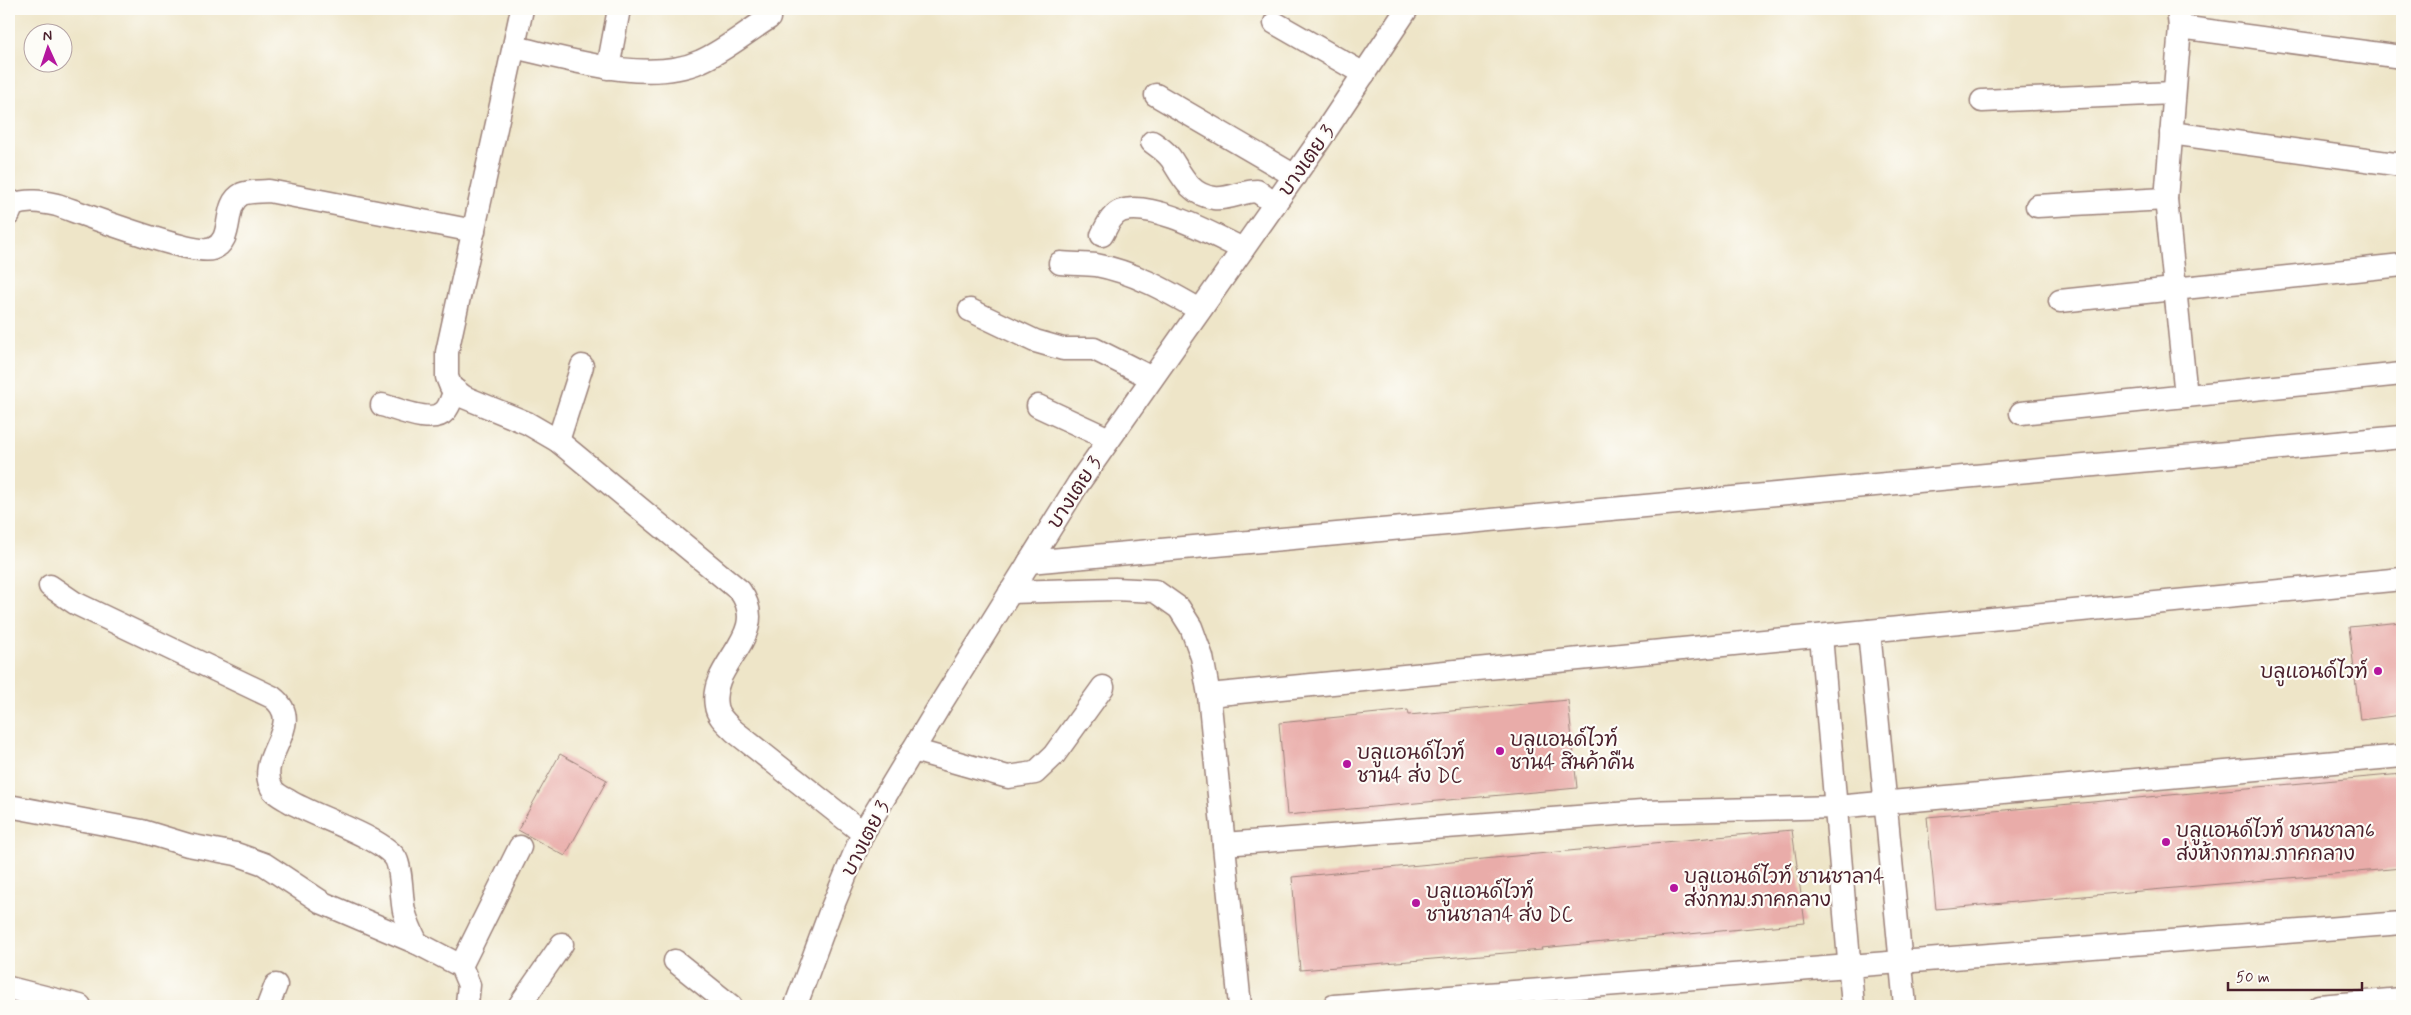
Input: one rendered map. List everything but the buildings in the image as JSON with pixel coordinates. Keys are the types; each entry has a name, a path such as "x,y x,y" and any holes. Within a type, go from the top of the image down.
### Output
{"street":[{"path":"522,9 446,366 447,377 455,390 464,397 527,423 558,441 740,591 746,600 750,624 718,684 716,707 722,719 734,731 864,833"},
{"path":"608,68 619,9"},
{"name":"บางเตย 3","path":"795,1005 829,915 864,833 1010,592 1078,484 1295,176 1407,9"},
{"path":"514,47 608,68 674,68 701,61 769,18"},
{"path":"2186,396 2166,199 2179,18 2402,57"},
{"path":"1275,23 1364,74"},
{"path":"1982,101 2174,93"},
{"path":"1156,95 1295,176"},
{"path":"2171,133 2402,165"},
{"path":"1152,142 1165,151 1188,186 1199,193 1215,198 1257,191 1275,204"},
{"path":"9,214 13,205 37,201 57,205 185,247 201,250 211,249 221,244 225,237 235,202 242,194 269,191 474,231"},
{"path":"2037,206 2166,199"},
{"path":"1102,235 1111,218 1120,212 1133,209 1156,212 1243,250"},
{"path":"1060,263 1096,265 1125,273 1148,281 1200,310"},
{"path":"2060,301 2402,265"},
{"path":"970,310 1035,341 1063,349 1094,349 1152,378"},
{"path":"558,441 582,366"},
{"path":"2021,413 2402,374"},
{"path":"382,405 422,416 433,417 440,415 446,410 455,390"},
{"path":"1038,406 1109,439"},
{"path":"1029,562 2402,437"},
{"path":"1209,695 2402,579"},
{"path":"50,586 75,604 279,702 286,723 268,768 268,781 275,792 294,804 389,851 396,859 404,910 417,943"},
{"path":"1010,592 1115,589 1155,591 1178,608 1190,627 1202,657 1209,695 1240,1006"},
{"path":"1869,631 1905,1006"},
{"path":"1821,636 1853,1006"},
{"path":"913,750 1008,777 1034,773 1054,755 1103,686"},
{"path":"1224,844 1642,812 1836,807 2402,756"},
{"path":"9,806 142,831 188,845 236,854 257,862 283,875 322,903 417,943 462,966 469,985 468,1005"},
{"path":"462,966 520,847"},
{"path":"1334,1006 2402,923"},
{"path":"519,1006 562,944"},
{"path":"675,961 731,1006"},
{"path":"268,1006 276,985"},
{"path":"9,988 80,1006"},
{"path":"2319,1006 2402,999"}],"place":[{"name":"บลูแอนด์ไวท์","path":"2378,671"},
{"name":"บลูแอนด์ไวท์ ชาน4 สินค้าคืน","path":"1500,751"},
{"name":"บลูแอนด์ไวท์ ชาน4 ส่ง DC","path":"1347,764"},
{"name":"บลูแอนด์ไวท์ ชานชาลา6 ส่งห้างกทม.ภาคกลาง","path":"2166,842"},
{"name":"บลูแอนด์ไวท์ ชานชาลา4 ส่งกทม.ภาคกลาง","path":"1674,888"},
{"name":"บลูแอนด์ไวท์ ชานชาลา4 ส่ง DC","path":"1416,903"}]}
